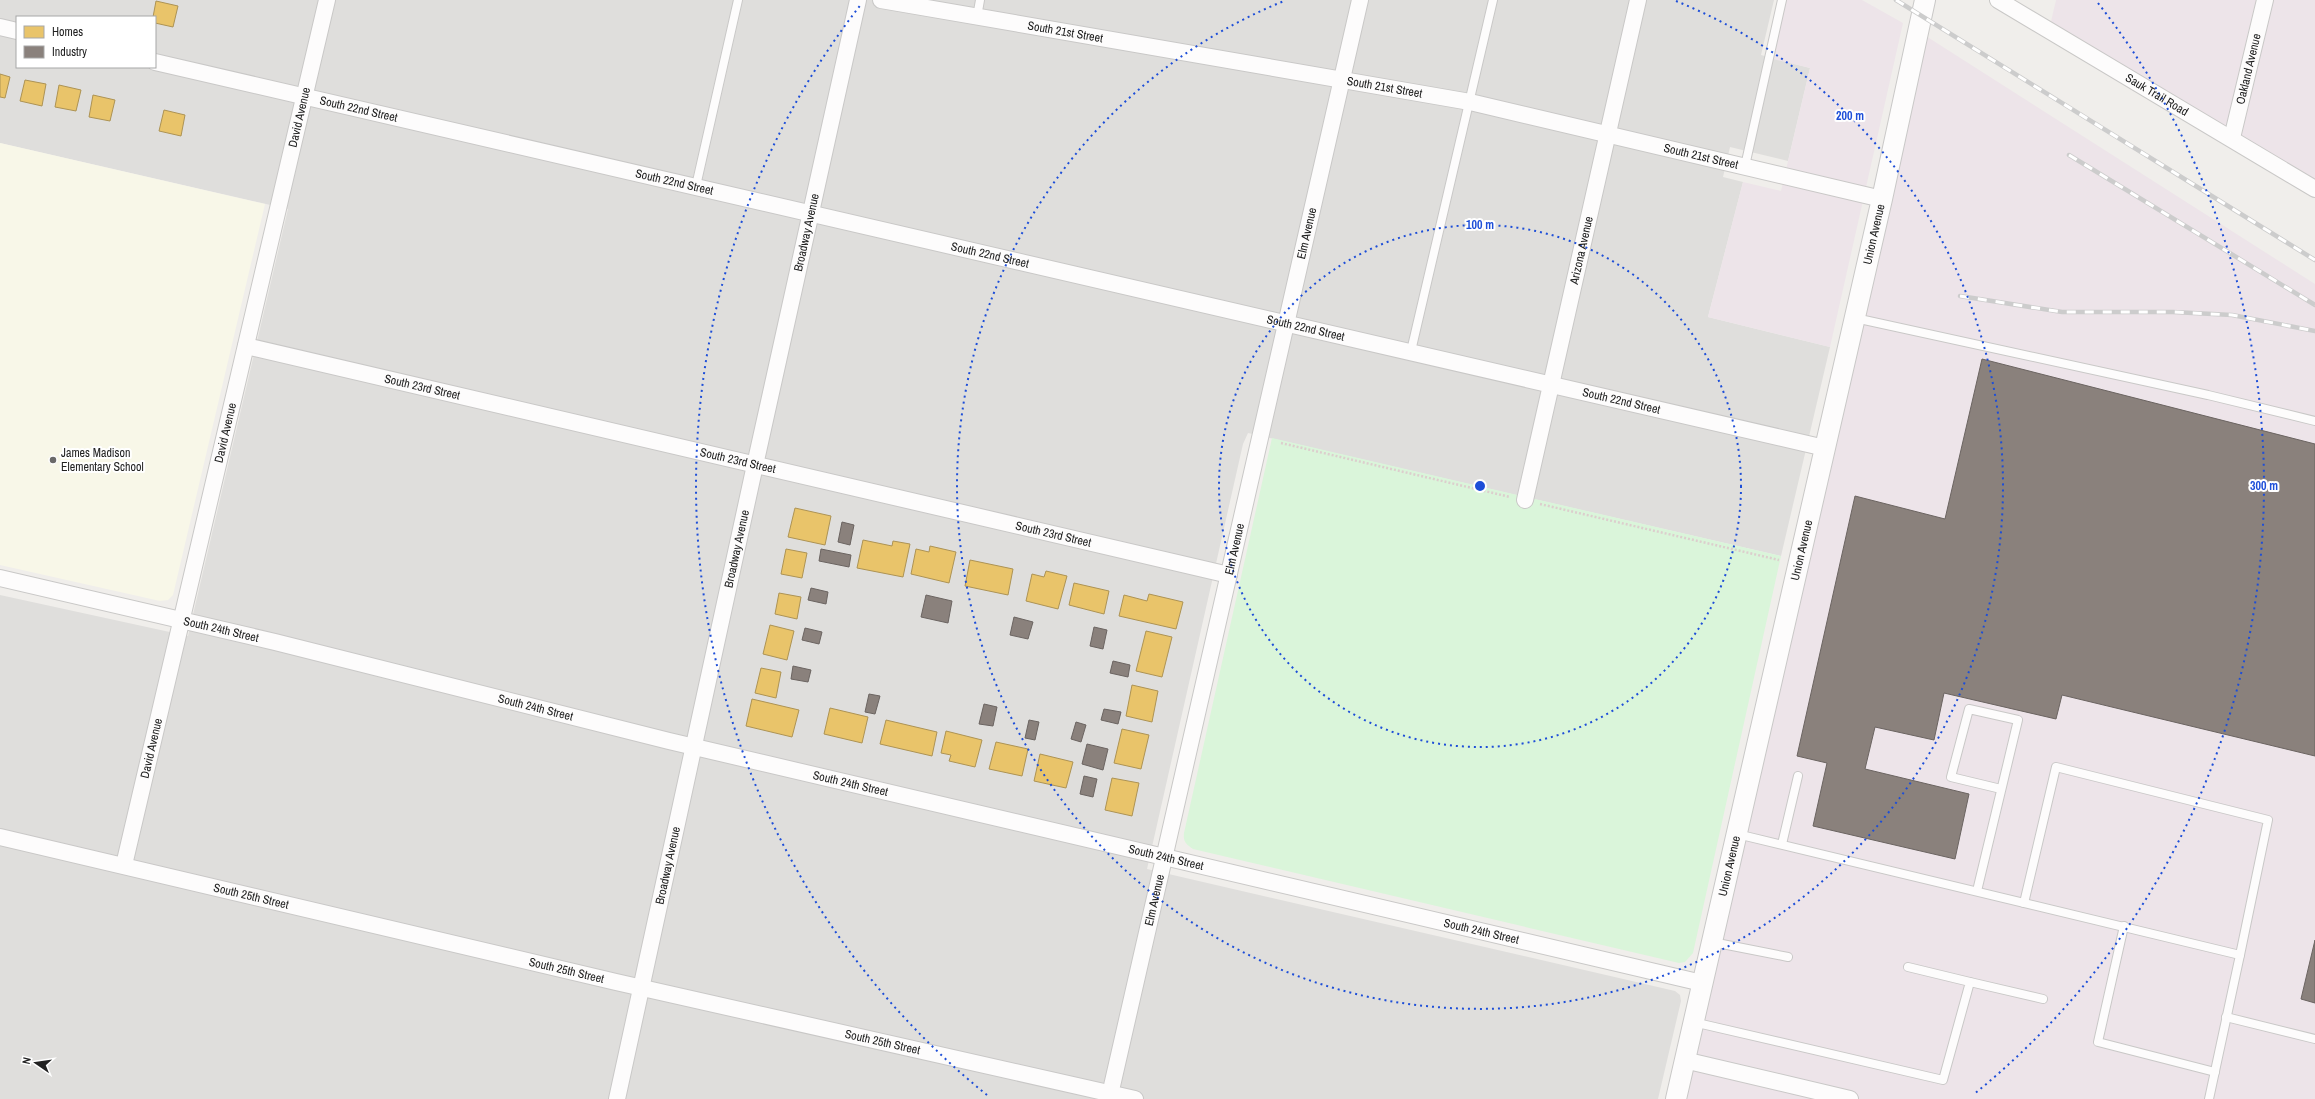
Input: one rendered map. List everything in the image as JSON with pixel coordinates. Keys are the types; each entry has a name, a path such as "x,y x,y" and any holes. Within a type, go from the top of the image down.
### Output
{"street":[{"name":"David Avenue","path":"124,865 327,0"},
{"name":"Broadway Avenue","path":"617,1099 858,0"},
{"name":"South 21st Street","path":"882,0 1470,102 1882,199"},
{"name":"Elm Avenue","path":"1109,1096 1360,0"},
{"name":"Arizona Avenue","path":"1525,500 1638,0"},
{"name":"Union Avenue","path":"1676,1099 1882,199 1924,0"},
{"name":"Sauk Trail Road","path":"1998,0 2232,138 2315,189"},
{"name":"Oakland Avenue","path":"2232,138 2265,0"},
{"path":"0,27 16,31"},
{"name":"South 22nd Street","path":"156,62 1411,351 1825,448"},
{"name":"South 23rd Street","path":"246,346 1229,575"},
{"name":"South 24th Street","path":"0,578 181,620 694,747 1702,983"},
{"name":"South 25th Street","path":"0,837 1109,1096 1135,1099"},
{"path":"1684,1060 1850,1099"}],"lane":[{"path":"696,186 738,0"},
{"path":"977,17 980,0"},
{"path":"1411,351 1493,0"},
{"path":"1745,166 1782,0"},
{"path":"1855,318 2208,395 2315,421"},
{"path":"1977,891 2018,720 1968,709 1951,776 2001,789"},
{"path":"2024,903 2056,767 2135,785 2268,820 2209,1099"},
{"path":"1782,844 1798,776"},
{"path":"1736,833 2240,955"},
{"path":"2124,926 2098,1042 2215,1072"},
{"path":"1711,941 1788,957"},
{"path":"1908,967 2043,1000"},
{"path":"1693,1022 1943,1080 1970,982"},
{"path":"2226,1017 2315,1039"}],"shaded area":[{"path":"0,0 1774,0 1761,55 1810,68 1788,161 1730,147 1723,177 1743,182 1708,317 1830,347 1781,556 1248,433 1243,444 1147,869 1675,991 1680,995 1681,1001 1658,1099 0,1099 0,595 188,636 288,209 0,143"},
{"path":"1785,0 1862,0 1903,23 1830,347 1708,317 1743,182 1781,191 1810,68 1773,59"},
{"path":"2056,0 2315,0 2315,189 2049,30"},
{"path":"1918,31 2315,284 2315,1099 1676,1099"},
{"path":"0,143 265,204 173,595 168,600 160,601 0,565"}],"green space":[{"path":"1272,438 1781,556 1693,953 1685,962 1679,963 1193,849 1188,846 1184,839 1184,833"}],"building: Homes":[{"path":"156,1 178,6 173,27 156,23 156,16 153,16"},
{"path":"0,74 10,77 5,98 0,97"},
{"path":"25,80 46,84 42,106 20,101"},
{"path":"59,85 81,90 76,111 55,107"},
{"path":"93,95 115,100 110,121 89,117"},
{"path":"164,110 185,115 181,136 159,131"},
{"path":"795,508 831,516 825,545 788,537"},
{"path":"863,540 892,546 893,541 910,544 903,577 857,568"},
{"path":"930,546 956,552 949,583 911,574 916,549 929,552"},
{"path":"786,549 807,553 802,578 781,574"},
{"path":"970,560 1013,569 1008,595 965,586"},
{"path":"1046,571 1067,576 1058,609 1026,601 1032,574 1044,577"},
{"path":"1074,583 1109,591 1104,614 1069,605"},
{"path":"779,593 801,597 797,619 775,614"},
{"path":"1149,594 1183,602 1176,629 1119,616 1124,595 1147,601"},
{"path":"770,625 794,631 787,660 763,654"},
{"path":"1146,631 1172,637 1162,677 1136,671"},
{"path":"761,668 781,672 776,698 755,693"},
{"path":"1132,685 1158,691 1152,722 1126,716"},
{"path":"752,699 799,710 792,737 746,726"},
{"path":"830,708 868,717 862,743 824,734"},
{"path":"886,720 937,732 932,756 880,744"},
{"path":"1122,729 1149,735 1141,769 1114,763"},
{"path":"946,731 982,740 975,767 949,761 951,755 941,753"},
{"path":"996,742 1028,749 1022,776 989,769"},
{"path":"1040,754 1073,762 1066,788 1034,781"},
{"path":"1112,778 1139,783 1132,816 1105,810"}],"building: Industry":[{"path":"1982,359 2315,444 2315,756 2062,695 2056,719 1944,693 1934,740 1875,727 1865,769 1969,794 1955,859 1813,826 1827,763 1797,756 1855,496 1945,519"},
{"path":"842,522 854,525 850,545 838,542"},
{"path":"821,549 851,555 849,567 819,561"},
{"path":"811,588 828,592 826,604 808,600"},
{"path":"926,595 952,601 948,623 921,617"},
{"path":"1014,617 1033,622 1028,639 1010,635"},
{"path":"1094,627 1107,630 1103,649 1090,646"},
{"path":"805,628 822,632 819,644 802,640"},
{"path":"1113,661 1130,665 1128,677 1110,673"},
{"path":"793,666 811,670 808,682 791,679"},
{"path":"869,694 880,696 875,714 865,712"},
{"path":"984,704 997,707 993,726 979,724"},
{"path":"1104,709 1121,712 1118,724 1101,720"},
{"path":"1029,720 1039,722 1035,740 1025,738"},
{"path":"1076,722 1086,725 1081,742 1071,739"},
{"path":"1087,744 1108,749 1103,770 1082,764"},
{"path":"1084,776 1097,779 1093,797 1080,794"},
{"path":"2315,940 2315,1003 2301,999"}],"railway":[{"path":"1896,0 2315,260"},
{"path":"2069,155 2315,305"},
{"path":"1960,296 2062,312 2173,312 2232,315 2315,331"}],"place":[{"name":"James Madison Elementary School","path":"53,460"}]}
